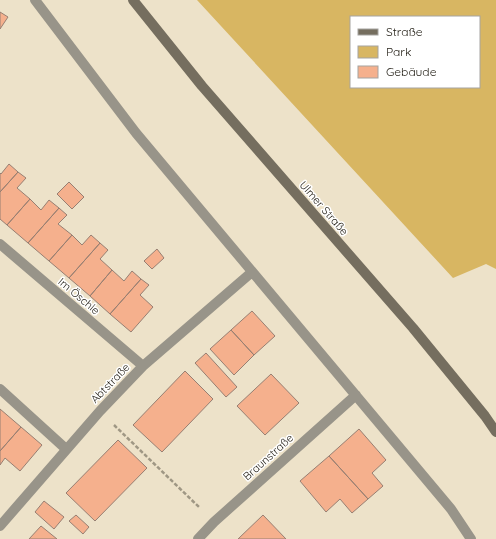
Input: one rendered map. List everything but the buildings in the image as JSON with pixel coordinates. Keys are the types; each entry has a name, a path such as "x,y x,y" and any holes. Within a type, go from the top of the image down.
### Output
{"main road":[{"name":"Ulmer Straße","path":"133,0 207,91 413,328 485,416 496,432"}],"street":[{"path":"35,0 136,133 451,509 471,539"},
{"name":"Im Öschle","path":"0,244 144,366"},
{"name":"Abtstraße","path":"0,526 100,411 144,366 252,272"},
{"path":"0,389 66,449"},
{"name":"Braunstraße","path":"198,539 214,522 356,395"}],"path":[{"path":"100,411 214,522"}],"green space":[{"path":"197,0 496,0 496,269 486,264 453,278"}]}
